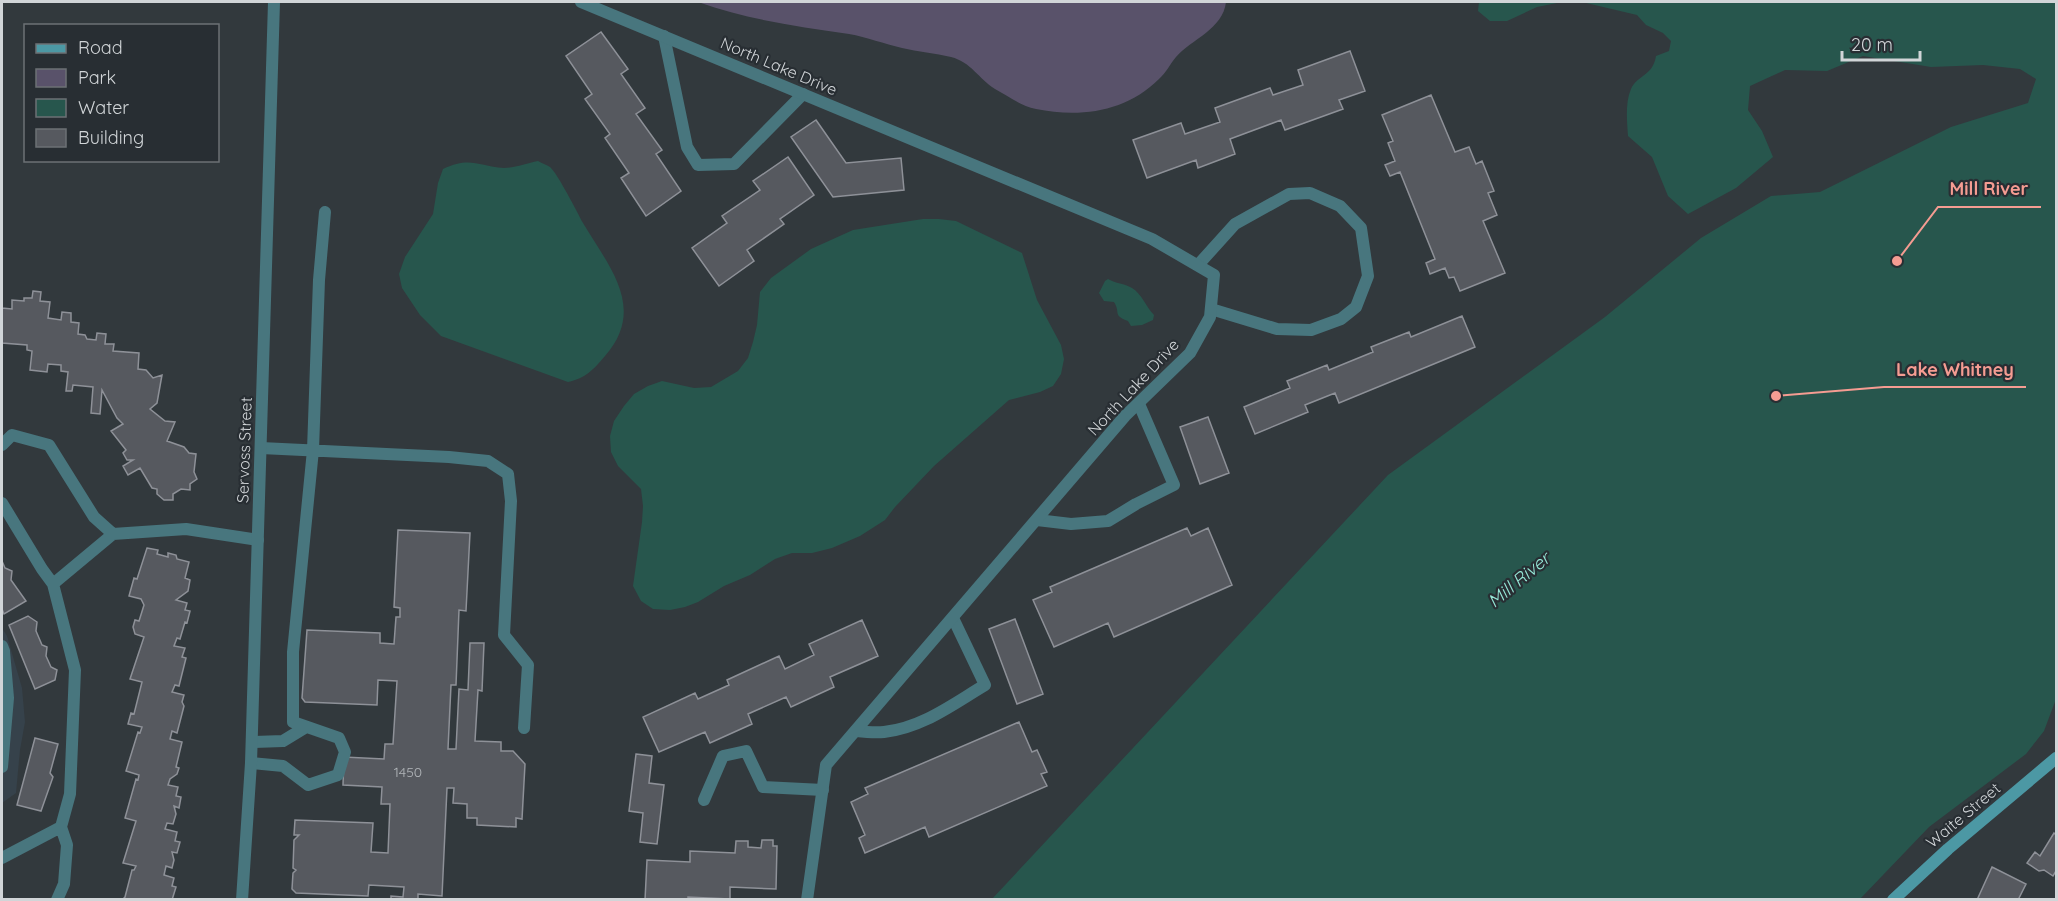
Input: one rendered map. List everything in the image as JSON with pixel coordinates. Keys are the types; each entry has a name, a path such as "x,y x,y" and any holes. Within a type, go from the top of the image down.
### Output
{"street":[{"name":"Servoss Street","path":"242,900 252,742 274,2"},
{"name":"North Lake Drive","path":"581,2 1152,239 1214,274 1210,317 1191,353 1139,404 826,765 807,900"},
{"path":"664,36 687,147 698,165 734,164 803,93"},
{"path":"1198,266 1235,224 1289,194 1310,193 1340,206 1361,228 1368,276 1356,307 1341,318 1311,330 1277,329 1211,309"},
{"path":"251,763 283,766 308,785 338,775 345,752 339,738 293,722 293,652 313,450 319,280 325,212"},
{"path":"1037,520 1071,525 1108,521 1174,485 1139,404"},
{"path":"2,445 12,435 49,445 94,517 113,534"},
{"path":"261,448 488,461 507,474 511,501 504,635 528,665 524,728"},
{"path":"2,503 53,584 75,670 70,794 61,827 67,845 64,884 57,900"},
{"path":"53,584 113,534 186,529 258,540"},
{"path":"856,731 883,733 911,727 985,685 953,618"},
{"path":"2,646 8,698 2,767"},
{"path":"252,742 283,741 306,727"},
{"path":"704,800 723,756 746,751 763,787 823,790"},
{"name":"Waite Street","path":"1893,900 1948,849 2056,758"},
{"path":"2,858 61,827"}],"shaded area":[{"path":"2,628 7,636 22,688 25,722 16,793 2,803"}],"green space":[{"path":"698,2 1226,2 1224,11 1213,27 1176,57 1161,77 1146,90 1132,99 1102,110 1069,113 1030,108 989,85 958,59 902,48 856,35 754,18"}],"water":[{"path":"1479,2 1562,2 1537,7 1507,21 1490,21 1478,11"},
{"path":"1582,2 2056,2 2056,699 2044,731 2026,754 1929,827 1860,899 992,899 1388,475 1605,317 1701,238 1771,196 1820,192 1951,127 2028,103 2036,79 2020,69 1983,65 1931,67 1863,56 1827,71 1785,70 1750,86 1748,110 1762,131 1773,157 1736,188 1688,214 1668,196 1652,157 1628,136 1627,106 1631,89 1652,68 1656,56 1669,51 1671,41 1663,33 1646,25 1637,15"},
{"path":"538,161 550,167 562,185 612,272 620,288 623,304 623,321 617,338 605,356 589,373 568,382 441,336 420,315 402,288 399,274 405,257 433,214 438,183 443,169 467,162 504,168"},
{"path":"923,219 956,221 1022,253 1037,300 1061,345 1064,359 1061,374 1053,386 1009,400 934,466 885,520 860,536 832,548 812,553 792,553 775,559 750,575 685,607 670,610 653,609 641,601 633,586 642,522 641,489 618,466 611,452 610,436 614,421 624,406 634,394 662,381 694,388 711,387 738,371 748,358 753,342 760,292 771,278 811,249 853,230"},
{"path":"1108,279 1129,286 1135,291 1154,315 1153,320 1142,325 1131,326 1128,321 1120,317 1114,302 1104,301 1099,293"}],"building":[{"path":"601,32 628,69 621,74 645,108 636,114 662,150 656,154 681,191 646,216 621,178 629,173 605,138 610,134 585,99 592,94 566,56"},
{"path":"1350,51 1365,91 1339,100 1343,109 1285,130 1281,120 1230,139 1235,154 1198,168 1196,160 1147,178 1133,140 1181,123 1185,134 1220,122 1215,108 1270,88 1273,95 1303,85 1298,70"},
{"path":"1431,95 1455,152 1469,147 1476,164 1482,161 1494,191 1488,193 1497,215 1483,221 1505,273 1460,291 1454,277 1449,278 1445,268 1430,274 1426,263 1435,259 1400,172 1390,176 1385,165 1395,161 1388,143 1393,141 1382,115"},
{"path":"816,120 846,163 901,158 904,190 833,197 791,137"},
{"path":"788,157 814,195 780,219 784,224 747,250 754,261 719,286 692,248 727,223 722,216 760,190 753,181"},
{"path":"33,291 41,292 40,301 50,302 48,318 61,320 62,312 71,313 71,322 79,323 78,334 85,335 87,339 96,340 97,333 106,334 105,344 114,344 113,351 139,353 138,369 146,370 153,378 162,375 157,403 150,409 165,421 175,422 167,441 184,447 189,453 196,454 194,472 197,479 190,484 190,490 181,489 173,494 173,500 164,500 157,494 157,489 152,488 140,468 128,475 123,466 133,460 127,460 123,453 126,450 111,431 123,424 117,418 102,390 100,414 91,413 93,387 73,385 72,391 66,391 68,372 61,371 61,365 48,364 47,372 30,370 32,351 27,350 27,345 2,343 2,308 12,309 12,300 24,301 24,298 32,298"},
{"path":"1462,316 1475,347 1339,403 1335,393 1305,405 1308,412 1255,434 1244,407 1290,388 1287,381 1327,365 1329,370 1373,352 1371,347 1409,332 1411,337"},
{"path":"1208,417 1229,473 1200,484 1180,427"},
{"path":"1187,528 1191,536 1208,528 1232,585 1114,637 1108,623 1054,647 1033,600 1052,592 1050,587"},
{"path":"398,530 470,533 466,611 459,610 456,685 451,685 448,749 456,749 459,689 468,690 470,643 484,643 482,691 478,690 475,741 501,742 501,751 513,751 525,764 522,819 516,818 516,827 477,825 477,818 467,818 467,804 453,803 454,788 447,788 442,896 418,894 418,900 391,900 391,896 403,897 404,887 369,885 368,896 296,893 292,889 293,873 296,870 293,868 294,840 299,835 294,835 295,820 373,823 371,852 388,853 390,804 381,804 382,787 343,785 344,757 384,759 385,744 393,744 397,681 378,680 377,705 305,702 302,698 307,630 380,633 380,643 394,644 396,617 400,617 400,608 394,607"},
{"path":"147,548 158,550 157,554 168,557 168,553 176,555 177,559 189,562 185,578 190,580 188,591 176,600 187,603 185,610 190,611 180,639 177,638 174,646 185,648 182,657 186,658 179,686 175,685 172,692 184,695 182,702 184,706 177,733 172,731 170,739 182,742 176,767 179,768 168,785 178,787 176,796 181,797 179,808 174,806 176,814 173,824 167,823 165,829 177,832 175,841 180,842 177,853 172,852 174,860 172,868 166,866 164,875 174,878 172,886 176,887 172,900 122,900 125,897 132,870 136,866 123,863 136,821 125,818 139,775 126,771 138,732 140,733 142,727 128,724 131,713 134,714 142,682 130,679 144,637 135,634 133,627 135,620 139,621 144,605 141,599 129,596"},
{"path":"2,561 5,568 12,571 11,580 26,601 4,614 2,609"},
{"path":"28,616 37,622 36,631 42,645 47,647 46,656 51,667 57,670 55,680 35,689 9,625"},
{"path":"1015,619 1043,694 1017,704 989,629"},
{"path":"862,620 878,656 830,677 834,687 791,707 786,697 748,714 752,724 710,743 705,732 659,752 643,717 695,693 698,699 729,685 727,680 779,656 785,669 814,655 809,644"},
{"path":"1019,722 1032,752 1037,750 1047,772 1041,774 1047,786 929,837 925,827 865,853 859,838 865,835 851,802 868,794 865,788"},
{"path":"35,738 58,744 50,773 53,777 41,811 17,805"},
{"path":"636,754 652,756 649,783 664,785 657,844 640,842 643,813 629,811"},
{"path":"2054,833 2056,835 2056,871 2053,876 2027,863 2035,852 2040,856"},
{"path":"762,840 773,840 773,846 777,846 776,889 730,887 730,899 688,897 688,900 645,900 647,860 690,862 690,851 735,853 736,841 748,841 748,847 761,848"},
{"path":"1992,867 2026,884 2018,900 1977,900"}],"place":[{"name":"Mill River","path":"1897,261"},
{"name":"Lake Whitney","path":"1776,396"}]}
